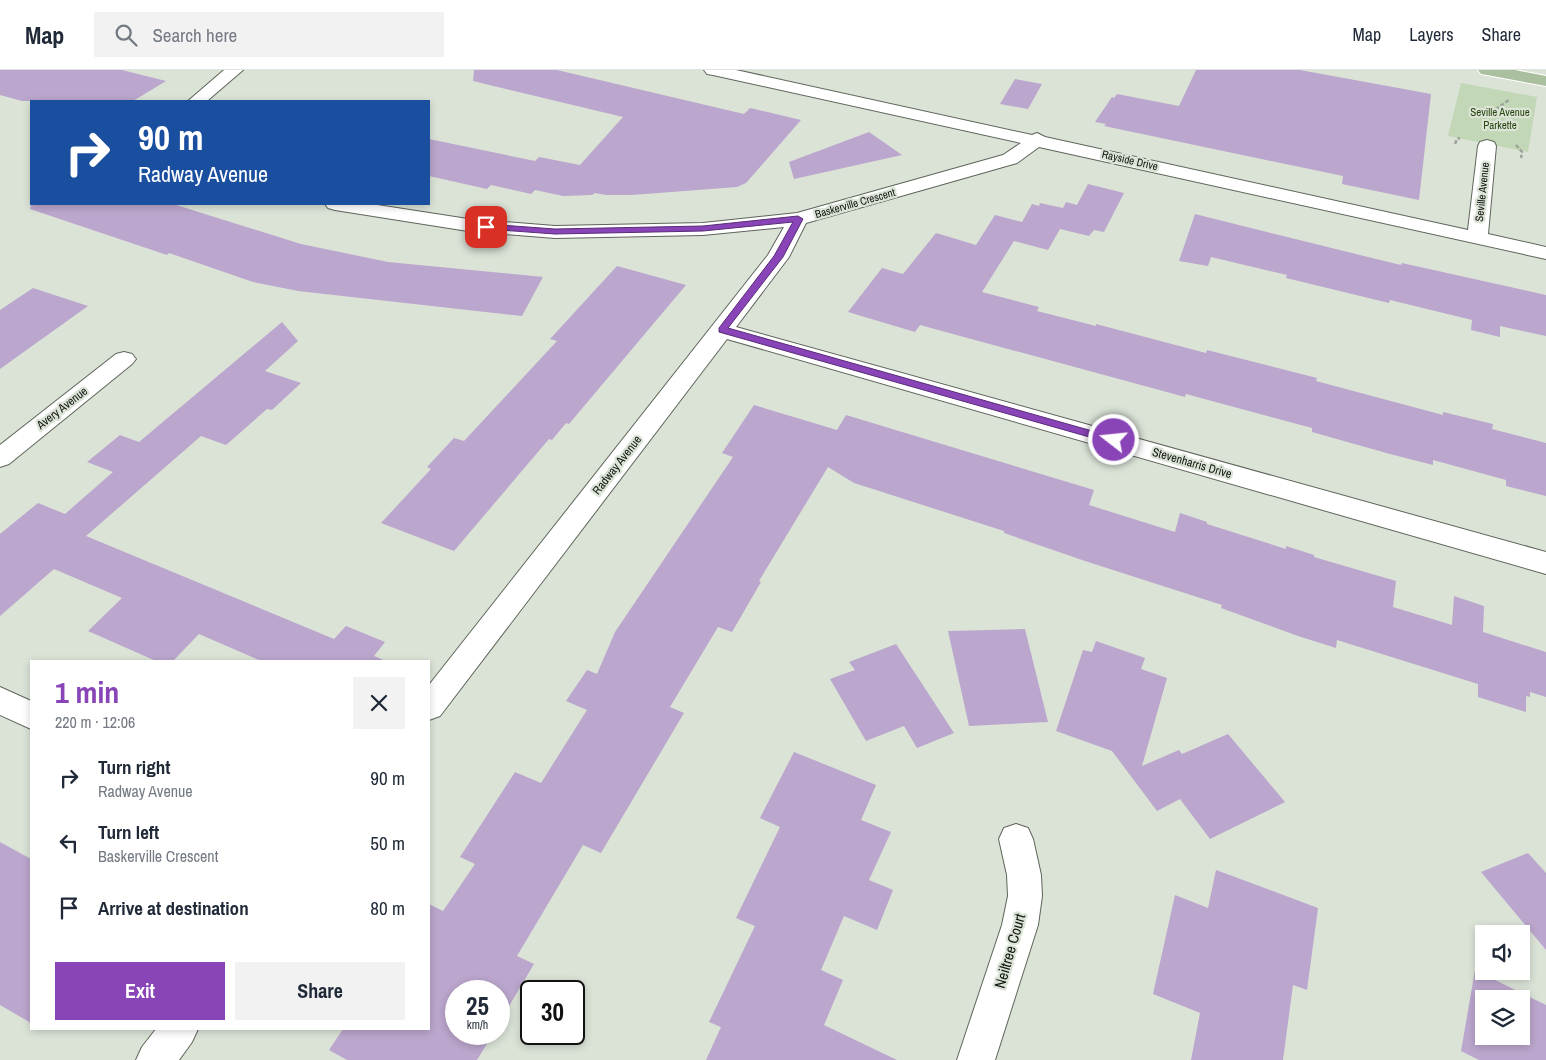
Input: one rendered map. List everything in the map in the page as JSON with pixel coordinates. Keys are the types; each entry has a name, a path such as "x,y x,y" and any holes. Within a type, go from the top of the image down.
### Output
{"main road":[{"path":"1487,70 1546,81"}],"street":[{"path":"198,100 234,70"},
{"name":"Rayside Drive","path":"713,70 1037,139 1546,253"},
{"name":"Baskerville Crescent","path":"342,205 468,225 555,232 703,229 798,219 1010,159 1037,139"},
{"name":"Seville Avenue","path":"1477,237 1487,146"},
{"name":"Radway Avenue","path":"430,706 778,257 798,219"},
{"name":"Stevenharris Drive","path":"722,330 1546,563"},
{"name":"Avery Avenue","path":"0,458 124,359"},
{"path":"0,700 30,715"},
{"name":"Neiltree Court","path":"976,1060 1020,925 1025,896 1024,875 1016,839"},
{"path":"155,1060 178,1030"}],"path":[{"path":"1483,126 1485,117 1505,105 1510,99 1509,74"},
{"path":"1455,144 1457,139 1464,137"}],"green space":[{"name":"Seville Avenue Parkette","path":"1461,83 1537,97 1528,152 1448,136"}],"building":[{"path":"0,70 122,70 166,81 135,100 22,101 0,95"},
{"path":"474,70 557,70 744,114 750,108 801,120 746,183 737,187 632,195 595,193 592,195 563,196 535,190 531,194 491,185 487,189 430,176 430,139 535,161 539,157 580,165 623,117 473,81"},
{"path":"1196,70 1300,70 1431,94 1419,200 1342,184 1343,176 1104,126 1106,124 1095,122 1112,97 1114,98 1117,94 1179,106"},
{"path":"1015,79 1042,84 1028,109 1000,104"},
{"path":"869,132 902,155 794,179 789,162"},
{"path":"1088,184 1124,193 1104,232 1094,230 1089,236 1060,229 1048,250 1014,241 982,292 1039,307 1037,311 1096,326 1096,324 1206,353 1207,350 1317,378 1316,381 1443,415 1443,412 1493,424 1492,429 1546,443 1546,496 1506,486 1506,480 1433,460 1433,465 1390,454 1312,432 1312,428 1186,394 1185,397 920,325 915,332 848,312 882,268 903,274 936,233 976,245 995,215 1022,222 1032,204 1039,206 1040,203 1063,208 1066,202 1077,205"},
{"path":"31,205 176,205 301,244 388,262 543,277 522,316 298,291 253,282 30,209"},
{"path":"1195,214 1401,265 1402,263 1546,295 1546,336 1500,326 1500,337 1471,330 1472,320 1390,300 1389,303 1286,278 1287,275 1211,257 1208,266 1179,261"},
{"path":"617,266 686,285 569,424 566,423 552,440 549,439 454,551 381,523 431,469 427,467 454,438 464,441 557,341 550,339"},
{"path":"33,288 88,306 0,369 0,310"},
{"path":"282,322 298,341 265,371 301,383 272,410 267,409 226,445 201,436 86,536 334,639 346,626 385,642 374,656 384,660 259,660 199,634 174,660 154,660 88,631 122,598 54,569 0,616 0,534 38,503 65,514 113,472 87,462 120,435 139,442"},
{"path":"754,405 837,430 846,415 1094,490 1089,505 1175,532 1180,513 1207,522 1207,524 1286,549 1286,546 1314,555 1314,557 1396,581 1393,607 1452,625 1454,596 1484,606 1483,632 1546,652 1546,697 1530,692 1530,697 1526,696 1526,712 1478,697 1478,684 1337,640 1336,648 1298,636 1221,608 1222,605 1085,561 1004,533 1004,531 854,483 828,467 759,581 761,582 732,632 718,627 670,707 684,713 601,853 583,845 517,956 534,964 525,980 520,980 520,988 510,1004 510,980 445,980 445,1045 486,1045 477,1060 347,1060 329,1050 342,1030 430,1030 430,904 443,911 475,864 460,857 515,772 541,783 587,710 566,701 587,670 597,674 615,632 733,457 722,453"},
{"path":"1025,629 1048,722 969,726 948,631"},
{"path":"1096,641 1145,658 1141,669 1167,678 1142,766 1179,750 1182,754 1228,734 1285,802 1210,839 1180,799 1157,811 1112,751 1056,731 1083,650 1092,652"},
{"path":"896,644 954,733 917,748 904,726 866,741 830,679 855,670 849,662"},
{"path":"794,752 876,785 861,820 891,832 869,880 893,890 877,930 844,916 821,970 843,980 824,1025 897,1060 706,1060 721,1027 709,1022 755,926 736,918 780,827 760,818"},
{"path":"0,842 30,858 30,1022 0,1005"},
{"path":"1528,853 1546,873 1546,950 1530,931 1530,925 1525,925 1481,872"},
{"path":"1216,870 1318,908 1307,990 1293,985 1283,1060 1191,1060 1200,1013 1153,994 1175,895 1208,908"},
{"path":"1475,970 1475,980 1495,980 1516,990 1475,990 1475,1045 1530,1045 1530,997 1546,1005 1546,1060 1479,1060 1461,1051"}],"route":[{"path":"486,227 555,232 703,229 798,219 778,257 722,330 1114,440"}]}
